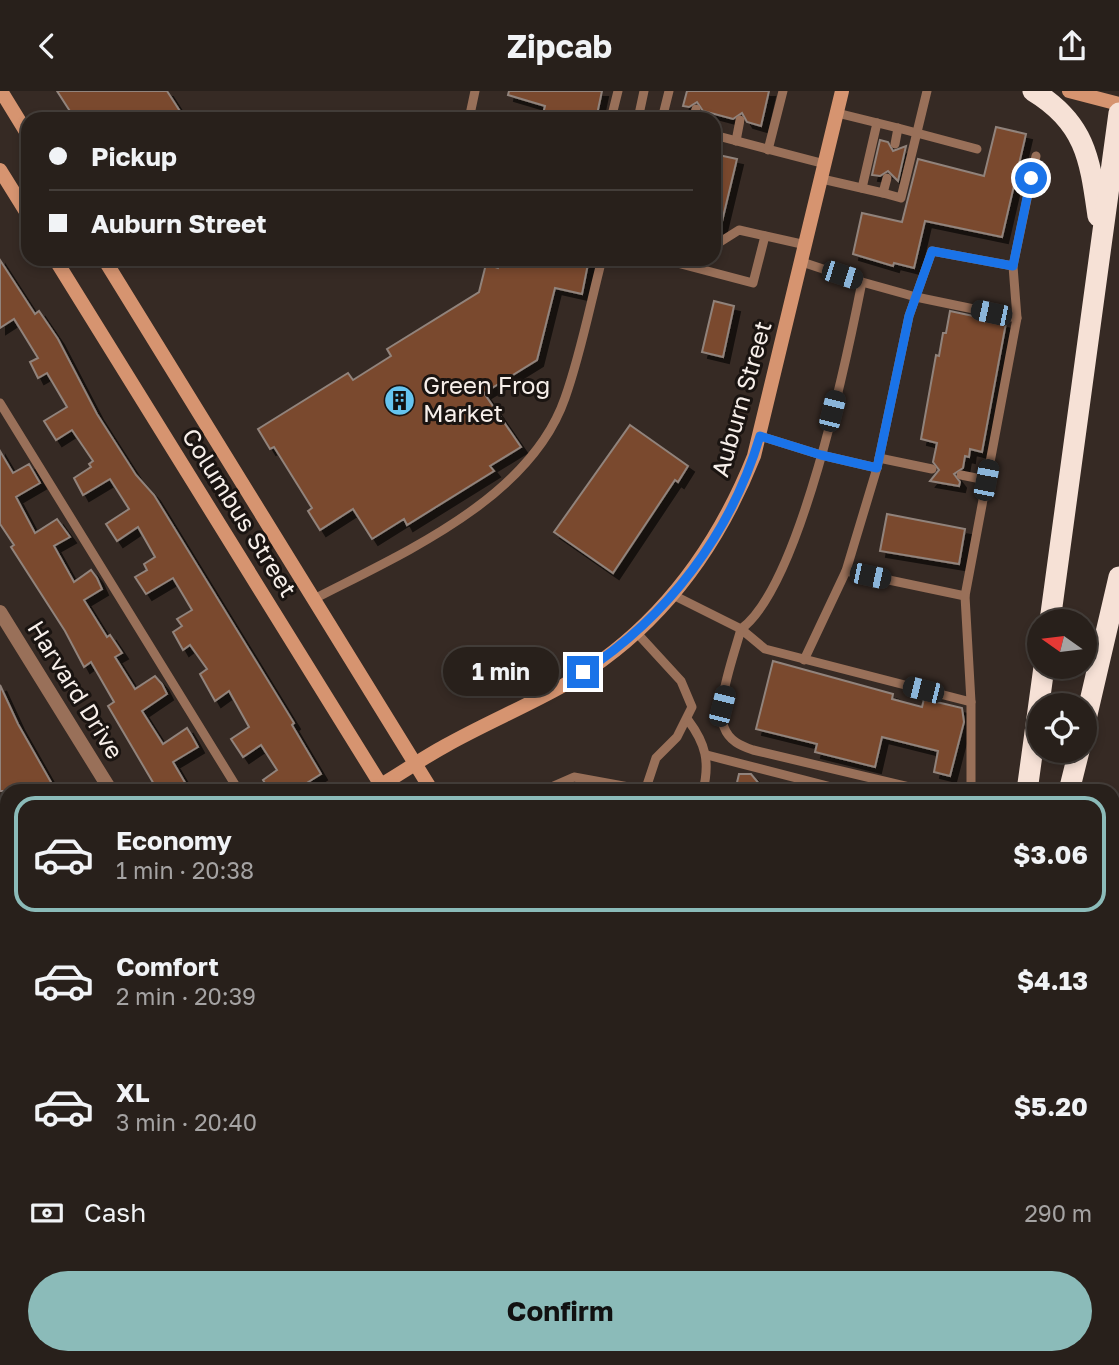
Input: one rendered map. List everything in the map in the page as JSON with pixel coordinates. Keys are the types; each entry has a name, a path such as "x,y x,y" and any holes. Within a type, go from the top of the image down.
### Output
{"highway":[{"path":"1033,91 1045,98 1079,131 1091,168 1101,242"},
{"path":"1052,609 1119,113"},
{"path":"1092,693 1119,577"},
{"path":"1028,784 1042,679"},
{"path":"1071,784 1076,763"}],"main road":[{"path":"1,91 21,124"},
{"name":"Auburn Street","path":"387,784 443,747 565,684 636,632 673,595 720,529 738,497 760,436 842,91"},
{"path":"1069,91 1119,104"},
{"path":"0,170 21,204"},
{"name":"Columbus Street","path":"59,266 376,784"},
{"name":"Columbus Street","path":"108,266 428,784"}],"street":[{"name":"Harvard Drive","path":"0,613 107,784"}],"lane":[{"path":"470,112 475,91"},
{"path":"613,112 618,91"},
{"path":"640,112 644,91"},
{"path":"664,112 669,91"},
{"path":"768,150 783,91"},
{"path":"822,179 901,198 927,91"},
{"path":"837,113 977,149"},
{"path":"736,141 740,120"},
{"path":"862,188 877,123"},
{"path":"895,143 898,128"},
{"path":"721,137 825,164"},
{"path":"971,784 971,702 965,596 1017,318 1013,266 1036,156"},
{"path":"883,193 887,178"},
{"path":"721,240 739,230 806,245"},
{"path":"689,266 753,283 765,236"},
{"path":"804,660 846,571 878,463 909,316 932,251 1013,266"},
{"path":"802,262 916,297 1017,318"},
{"path":"314,599 394,558 457,520 507,484 541,445 565,400 600,266"},
{"path":"862,282 821,455 802,519 786,558 752,621 741,629 722,706 724,727 735,743 753,750 896,784"},
{"path":"0,403 235,784"},
{"path":"760,436 821,455 932,469"},
{"path":"961,475 986,480"},
{"path":"846,571 965,596"},
{"path":"673,595 741,629 765,649 971,702"},
{"path":"636,632 681,681 692,707 688,720 656,758 647,784"},
{"path":"688,720 702,739 707,755 708,771 705,784"},
{"path":"707,755 820,784"},
{"path":"558,784 573,777 609,784"}],"building":[{"path":"57,91 167,91 180,112 70,112"},
{"path":"509,91 602,91 598,112 544,112 545,106 508,95"},
{"path":"687,91 769,91 761,126 747,122 742,113 733,119 721,116 721,112 703,111 697,102 689,107 683,106"},
{"path":"996,127 1026,134 1002,237 925,221 914,268 894,263 893,266 853,254 862,213 902,222 918,159 984,176"},
{"path":"880,140 888,142 893,151 906,146 898,181 888,171 880,176 872,175"},
{"path":"721,156 737,159 721,226"},
{"path":"0,260 35,314 39,311 58,339 97,414 136,475 154,495 294,723 292,725 321,774 305,784 266,784 263,780 277,770 261,745 243,757 231,739 249,727 229,691 215,701 200,674 207,669 190,645 183,650 173,632 182,626 177,619 192,610 173,578 146,594 135,577 147,570 144,564 155,557 138,527 117,541 106,524 129,509 110,479 83,495 74,478 91,467 89,464 93,461 72,430 56,440 44,421 67,407 47,373 38,378 30,362 38,358 14,319 0,328"},
{"name":"Green Frog Market","path":"486,266 588,266 582,294 555,288 537,360 484,393 521,447 490,466 494,471 407,525 404,519 372,539 353,509 320,530 308,511 312,508 274,447 270,449 258,429 348,373 353,380 391,356 387,349 479,292"},
{"path":"714,301 734,306 723,357 702,352"},
{"path":"950,311 1006,323 982,452 970,449 969,457 965,456 963,468 954,474 960,482 959,486 930,481 939,470 933,462 937,443 921,439 936,355 939,356"},
{"path":"630,425 688,466 678,482 675,480 613,573 554,532"},
{"path":"0,451 13,473 29,464 40,483 16,497 35,533 57,519 70,537 54,546 74,582 91,570 97,578 102,589 84,600 107,637 110,635 122,653 115,657 135,689 155,676 162,684 167,694 142,711 163,744 187,728 192,736 198,747 173,762 186,784 154,784 108,706 114,702 91,662 84,667 65,631 11,547 14,545 0,524"},
{"path":"887,514 965,529 959,564 880,551"},
{"path":"773,661 893,694 892,699 922,707 924,699 962,708 964,722 950,776 934,772 938,751 882,737 875,767 815,752 817,744 756,729"},
{"path":"0,685 18,724 52,784 0,784"},
{"path":"739,774 751,774 759,784 737,784"}],"place":[{"name":"Green Frog Market","path":"400,400"}],"route":[{"path":"583,672 636,632 668,601 696,567 738,497 760,436 821,455 877,468 909,316 932,251 1013,266 1031,178"}]}
